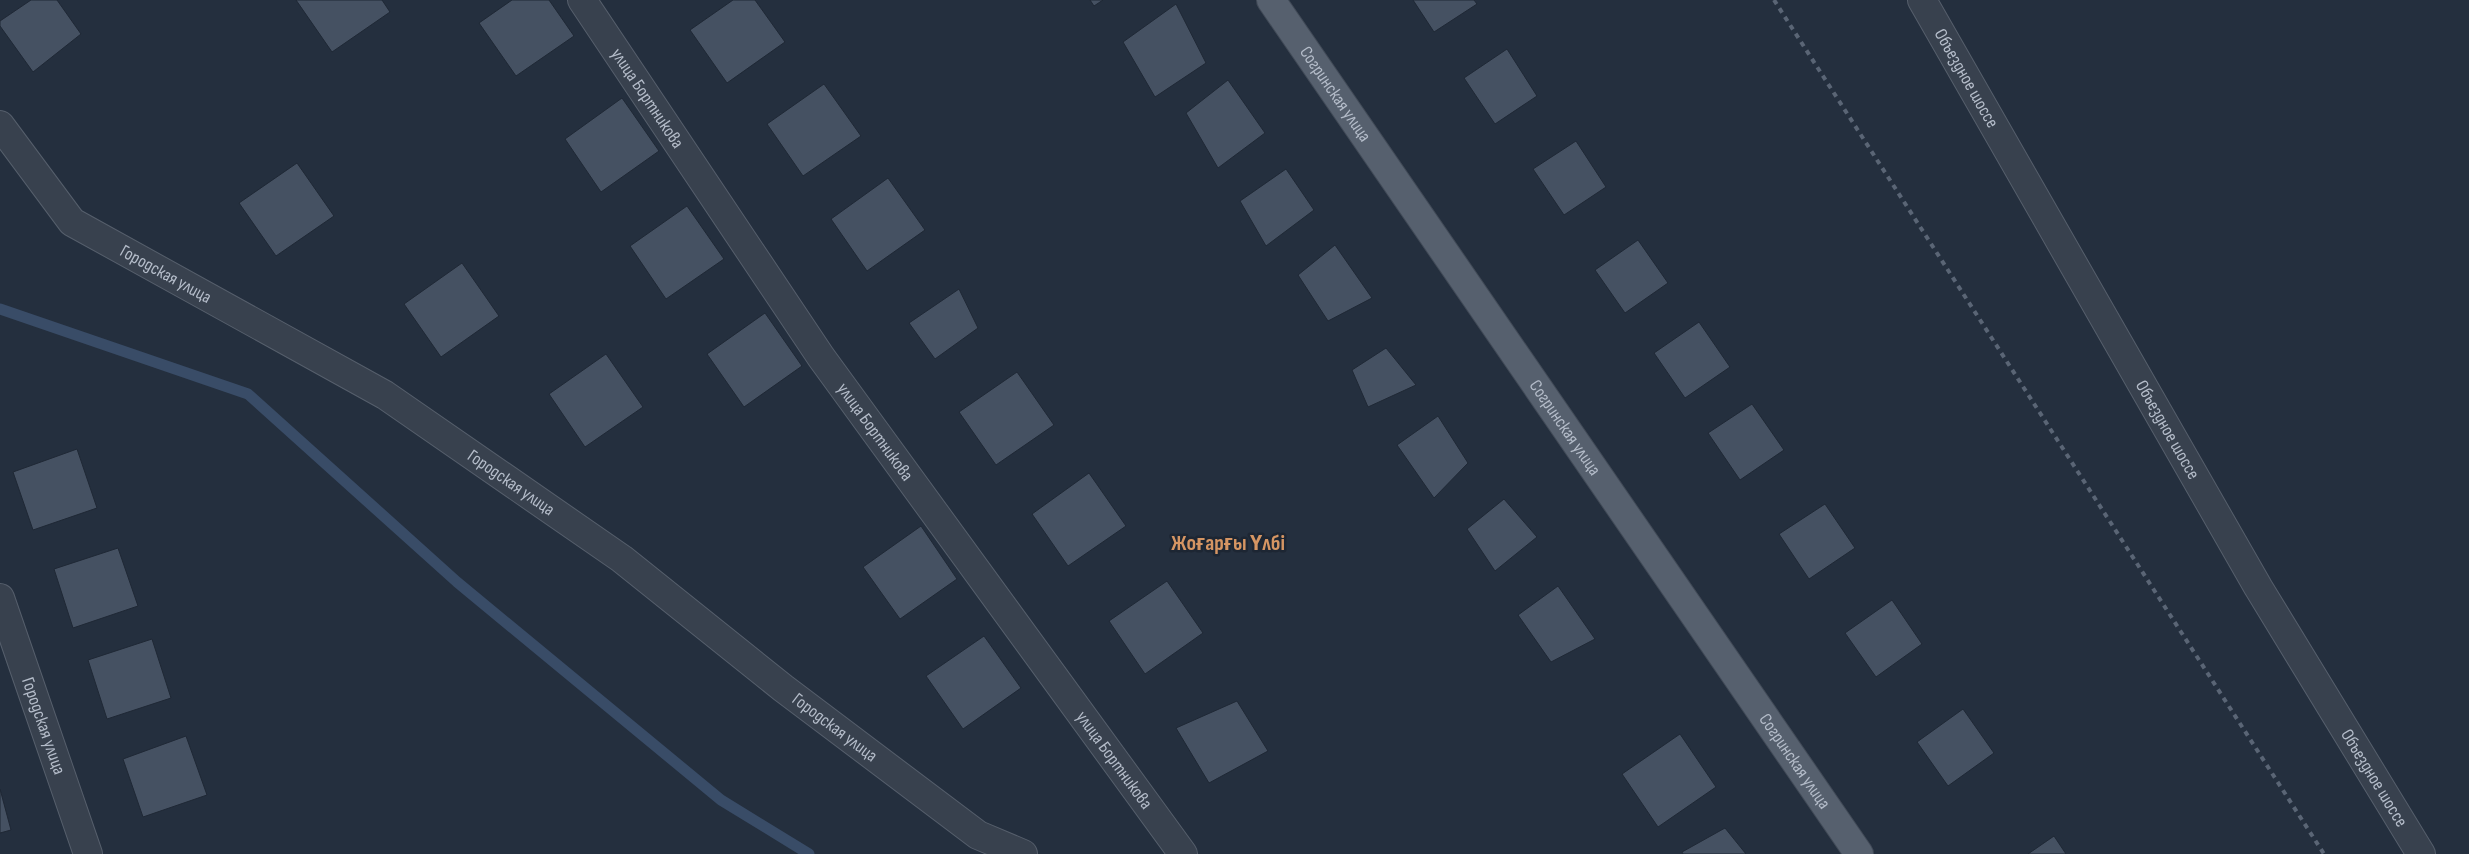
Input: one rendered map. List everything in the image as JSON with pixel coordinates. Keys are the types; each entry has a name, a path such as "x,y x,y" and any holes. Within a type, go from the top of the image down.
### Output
{"main road":[{"name":"Согринская улица","path":"1271,0 1859,854"}],"street":[{"name":"улица Бортникова","path":"582,0 821,357 1183,854"},
{"name":"Объездное шоссе","path":"1922,0 2258,587 2421,854"},
{"name":"Городская улица","path":"0,125 72,222 385,395 622,559 783,688 978,834 1023,854"},
{"name":"Городская улица","path":"0,598 88,854"}],"building":[{"path":"31,0 57,0 81,34 33,72 0,26 0,21"},
{"path":"296,0 382,0 390,12 332,52"},
{"path":"512,0 549,0 574,36 516,76 479,23"},
{"path":"733,0 755,0 785,42 727,83 690,30"},
{"path":"1090,0 1103,0 1094,6"},
{"path":"1413,0 1474,0 1477,4 1434,32"},
{"path":"1176,4 1206,63 1155,97 1123,42"},
{"path":"1507,49 1537,96 1495,124 1464,78"},
{"path":"1228,80 1265,133 1218,168 1186,113"},
{"path":"824,84 861,136 803,176 767,124"},
{"path":"622,98 659,151 601,192 565,139"},
{"path":"1576,141 1606,187 1564,215 1533,169"},
{"path":"297,163 334,216 276,256 239,203"},
{"path":"1286,169 1314,210 1266,246 1240,201"},
{"path":"888,178 925,230 867,271 831,219"},
{"path":"687,206 724,259 666,299 630,246"},
{"path":"1638,240 1668,283 1625,313 1595,270"},
{"path":"1335,245 1372,298 1328,321 1298,275"},
{"path":"462,263 499,316 441,357 404,304"},
{"path":"959,289 978,328 935,359 909,323"},
{"path":"765,313 802,366 744,407 707,354"},
{"path":"1699,322 1730,367 1685,398 1654,353"},
{"path":"1386,348 1416,385 1368,407 1352,370"},
{"path":"606,354 643,407 585,447 549,394"},
{"path":"1017,372 1054,425 996,465 959,412"},
{"path":"1752,404 1784,450 1740,480 1708,433"},
{"path":"1438,416 1468,463 1434,498 1397,445"},
{"path":"77,449 97,508 33,530 13,472"},
{"path":"1089,473 1126,526 1068,566 1032,514"},
{"path":"1504,499 1537,537 1495,571 1467,529"},
{"path":"1825,504 1855,548 1809,579 1779,534"},
{"path":"921,526 957,579 900,619 863,567"},
{"path":"118,548 138,606 73,628 54,569"},
{"path":"1167,581 1203,633 1145,674 1109,621"},
{"path":"1558,586 1595,639 1551,662 1518,615"},
{"path":"1892,600 1922,644 1876,677 1845,633"},
{"path":"984,636 1021,688 963,729 926,676"},
{"path":"152,639 171,698 107,719 88,660"},
{"path":"1237,701 1268,751 1209,783 1176,728"},
{"path":"1963,709 1994,753 1948,786 1917,742"},
{"path":"1680,734 1716,787 1658,827 1622,774"},
{"path":"186,736 207,795 143,817 123,759"},
{"path":"0,789 11,830 0,833"},
{"path":"1725,828 1746,854 1683,854 1682,852"},
{"path":"2054,836 2066,854 2028,854"}],"waterway":[{"path":"0,309 248,394 457,582 721,800 809,854"}],"railway":[{"path":"1774,0 2324,854"}],"district":[{"name":"Жоғарғы Үлбі","path":"1228,543"}]}
